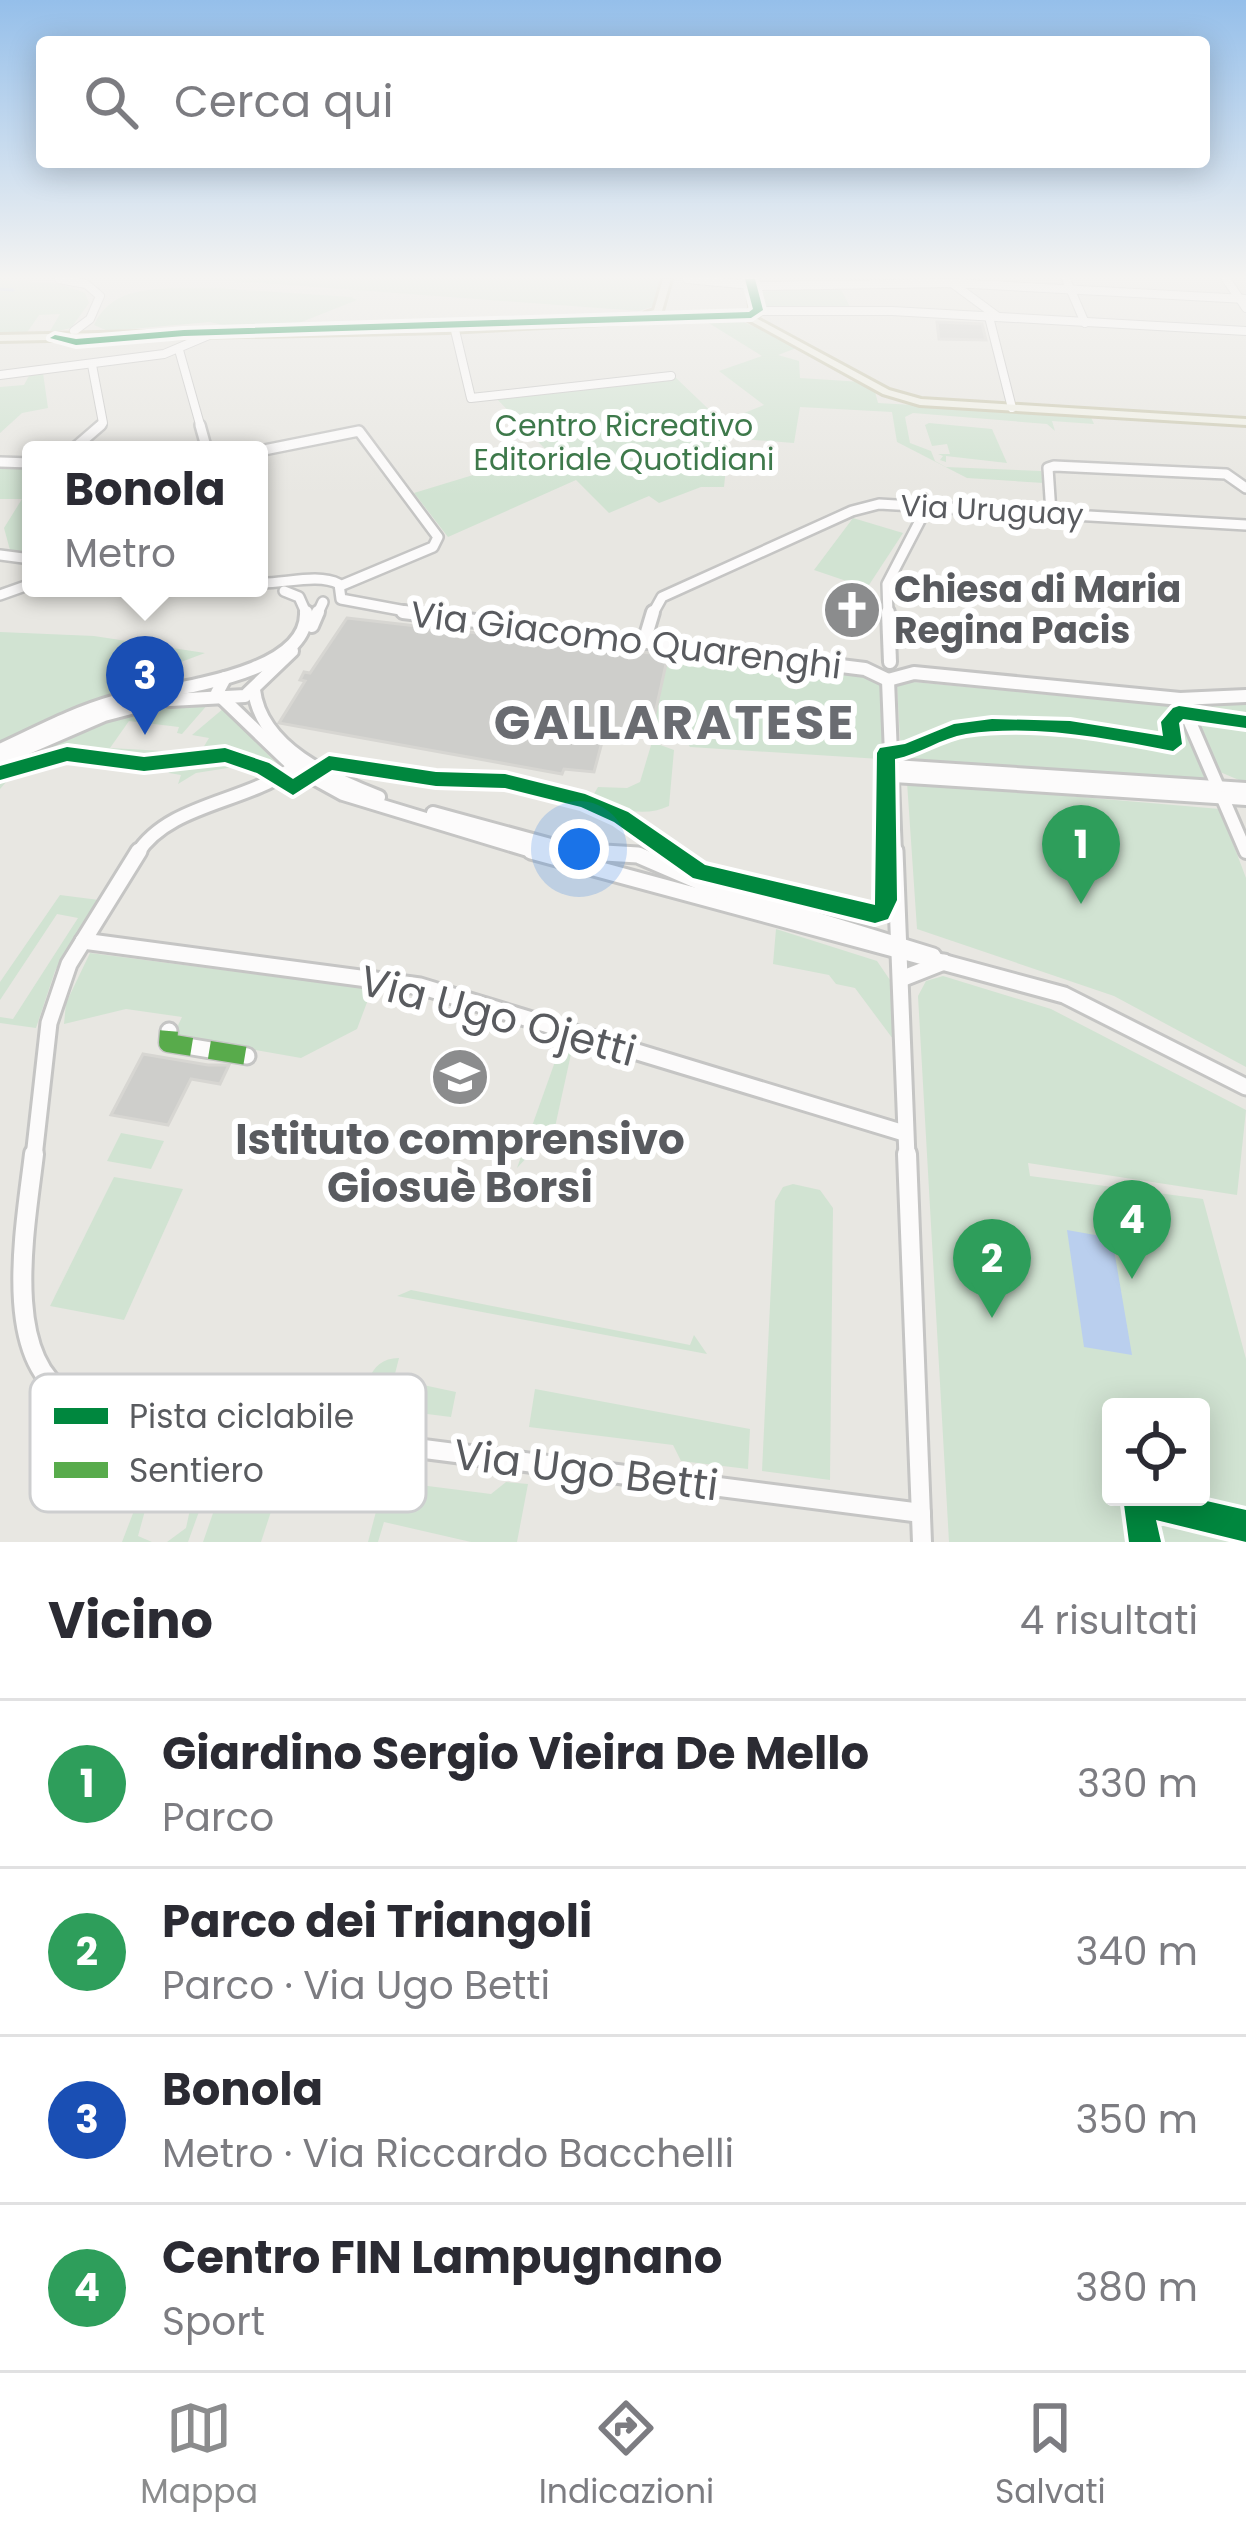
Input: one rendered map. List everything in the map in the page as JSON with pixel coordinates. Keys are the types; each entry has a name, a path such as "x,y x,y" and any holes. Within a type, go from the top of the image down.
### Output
{"main road":[{"path":"817,351 870,382 920,402 1246,419"}],"street":[{"path":"0,376 173,351"},
{"path":"179,351 204,441"},
{"path":"461,351 471,398 671,376"},
{"path":"1000,351 1011,405"},
{"path":"82,441 103,423 92,365"},
{"path":"0,760 128,707 226,699 255,688 308,633 336,585 435,545 438,537 356,430 268,449"},
{"path":"1052,513 1048,468 1054,466 1222,474 1246,488"},
{"path":"902,673 890,662 887,584 928,505"},
{"name":"Via Uruguay","path":"644,642 655,604 686,585 859,508 928,505 1246,525"},
{"path":"308,581 299,597 307,613 302,630 272,657 230,676 217,690 298,763 343,794 606,863 658,885 897,946"},
{"name":"Via Giacomo Quarenghi","path":"268,585 308,581 336,585 347,602 377,609"},
{"name":"Via Giacomo Quarenghi","path":"268,588 322,602 876,671"},
{"path":"890,662 879,664 876,671 888,680 894,771 922,1542"},
{"path":"888,680 902,673 1180,699 1246,696"},
{"path":"0,750 112,702 252,675 261,717 298,763"},
{"path":"1180,699 1246,851"},
{"name":"Via Ugo Betti","path":"40,1374 24,1352 17,1309 52,1006 83,941 145,841 184,817 286,777 298,763"},
{"path":"894,771 1246,799"},
{"path":"1221,794 1246,789"},
{"path":"606,863 617,850 667,864 712,887 1064,995 1246,1083"},
{"path":"658,885 670,879 667,864"},
{"name":"Via Ugo Ojetti","path":"83,941 420,986 904,1133"},
{"path":"901,979 945,962"},
{"path":"169,1031 168,1043 247,1056"},
{"name":"Via Ugo Betti","path":"426,1450 921,1513"}],"green space":[{"name":"Centro Ricreativo Editoriale Quotidiani","path":"754,351 789,351 778,355 799,361 800,378 862,382 874,388 878,403 1090,415 1094,424 1052,421 1055,431 1047,424 913,413 905,417 910,443 931,451 935,461 946,467 1041,471 1044,483 967,478 897,442 892,412 800,407 794,443 729,438 724,487 701,487 659,503 649,496 609,513 576,480 448,537 414,493 548,452 495,397 675,377 722,422 764,405 719,371 762,356"},
{"path":"43,373 48,408 22,413 0,433 0,387 24,385 30,374"},
{"path":"925,425 992,429 1007,463 946,456 946,462 940,460 943,456 938,454 950,454 947,444 932,446"},
{"path":"0,468 22,469 22,499 0,499"},
{"path":"22,499 22,551 10,550 4,528"},
{"path":"853,518 903,533 867,588 814,570"},
{"path":"0,632 94,636 205,653 133,680 146,668 127,666 120,673 117,696 0,745"},
{"path":"669,651 877,679 882,686 884,752 880,759 690,747 683,736 651,732"},
{"path":"903,681 1178,707 1205,779 907,761 901,755 897,687"},
{"path":"1191,702 1246,703 1246,783 1220,772"},
{"path":"170,703 209,703 182,734 177,733 179,727 129,721 110,748 200,753 209,738 192,735 224,708 276,763 272,766 244,755 234,767 196,773 178,784 181,775 169,773 164,765 55,759 35,763 0,789 0,765 63,736"},
{"path":"652,742 674,750 669,806 640,812 591,799 598,787 627,788 640,782"},
{"path":"907,782 1220,809 1246,878 1246,1067 1114,996 917,929"},
{"path":"60,895 99,900 55,971 36,1028 0,1023 0,1017 13,1019 78,918 57,914 0,1000 0,982"},
{"path":"776,929 877,961 892,983 893,1039 855,988 836,984 829,975 773,964"},
{"path":"90,953 372,989 357,1029 301,1058 250,1049 248,1053 171,1040 182,1017 126,1009 64,1024 66,1003"},
{"path":"943,976 1051,1009 1246,1110 1237,1195 1028,1163 1030,1176 1203,1199 1246,1359 1246,1542 949,1542 918,996 926,981"},
{"path":"562,1042 573,1045 555,1127 517,1168"},
{"path":"121,1133 164,1141 151,1169 107,1161"},
{"path":"114,1177 183,1189 124,1320 50,1306"},
{"path":"793,1184 820,1190 833,1208 830,1480 762,1471 775,1201 783,1187"},
{"path":"411,1290 690,1345 694,1335 707,1354 397,1296"},
{"path":"399,1358 395,1374 372,1374 380,1364"},
{"path":"426,1386 456,1392 451,1417 426,1414"},
{"path":"535,1389 750,1429 748,1469 681,1461 673,1445 529,1427"},
{"path":"506,1482 528,1484 517,1542 471,1542 384,1522 378,1542 368,1542 376,1512 426,1512 426,1486 491,1494"},
{"path":"134,1512 145,1512 138,1536 152,1542 122,1542"},
{"path":"189,1512 199,1512 188,1542 167,1542 186,1528"},
{"path":"213,1512 271,1512 261,1542 203,1542"}],"water":[{"path":"1067,1230 1112,1238 1132,1355 1084,1347"}],"building":[{"path":"347,618 668,655 650,736 605,731 594,772 564,769 562,774 279,723 305,681 300,680 304,672 310,673"},
{"path":"143,1054 229,1065 220,1084 191,1079 168,1125 111,1115"}],"marked path":[{"path":"169,1031 168,1043 247,1056"}],"cycle path":[{"path":"0,773 67,754 144,764 225,755 263,768 293,788 329,763 436,779 505,781 585,801 621,817 700,872 875,914 881,913 887,900 886,753 907,750 954,730 992,725 1070,728 1173,744 1170,722 1179,712 1246,722"},
{"path":"1145,1542 1137,1500 1246,1526"}],"place":[{"name":"Chiesa di Maria Regina Pacis","path":"852,610"},
{"name":"Bonola","path":"145,735"},
{"name":"Giardino Sergio Vieira De Mello","path":"1081,904"},
{"name":"Istituto comprensivo Giosuè Borsi","path":"460,1077"},
{"name":"Centro FIN Lampugnano","path":"1132,1279"},
{"name":"Parco dei Triangoli","path":"992,1318"}],"district":[{"name":"GALLARATESE","path":"675,722"}]}
